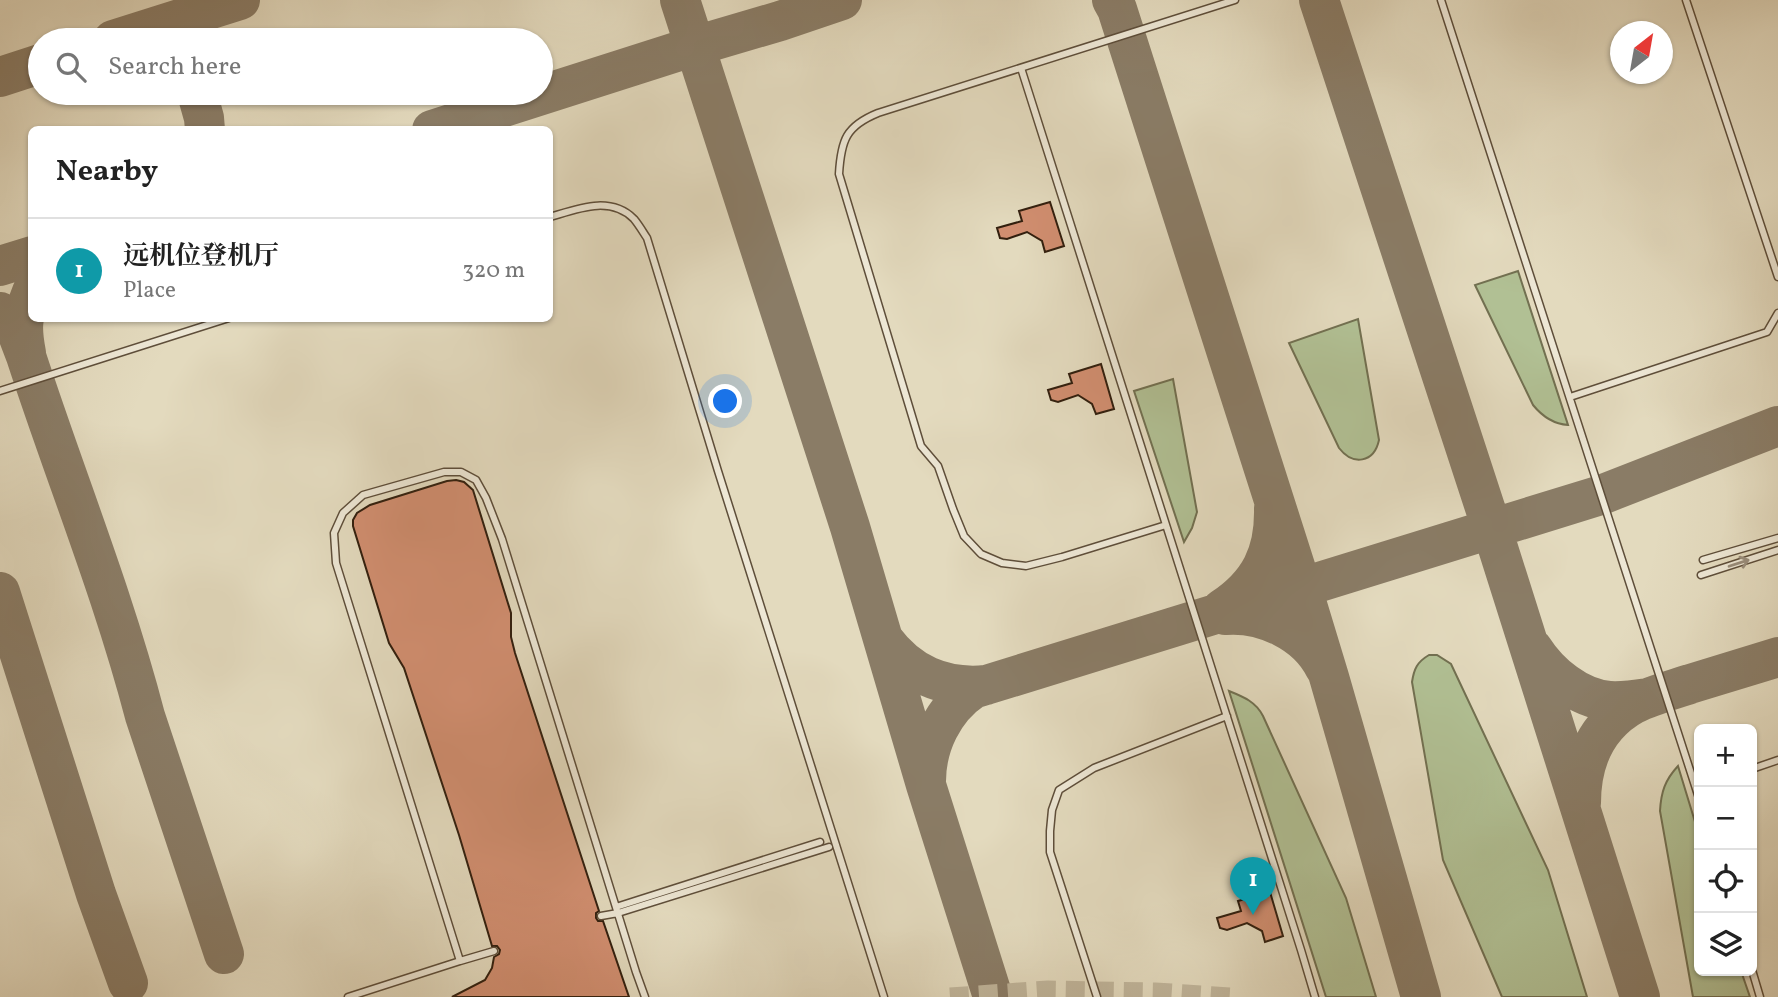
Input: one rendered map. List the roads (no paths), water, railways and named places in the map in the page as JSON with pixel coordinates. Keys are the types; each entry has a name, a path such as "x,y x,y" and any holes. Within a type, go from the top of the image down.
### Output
{"lane":[{"path":"1166,525 1026,566 1002,563 981,554 964,536 938,466 921,446 839,174 840,155 847,135 860,120 1236,0"},
{"path":"1441,0 1698,787"},
{"path":"1686,0 1778,277"},
{"path":"1021,68 1315,997"},
{"path":"553,216 584,206 610,205 633,218 647,238 884,997"},
{"path":"1570,397 1767,332 1778,313"},
{"path":"0,391 216,322"},
{"path":"460,961 336,563 334,533 343,513 363,495 444,472 461,472 476,480 502,538 645,997"},
{"path":"1703,560 1778,538"},
{"path":"1701,575 1778,550"},
{"path":"1097,997 1050,852 1052,810 1059,790 1094,768 1227,716"},
{"path":"1757,767 1778,761"},
{"path":"601,916 820,842"},
{"path":"617,910 829,847"},
{"path":"348,997 494,951"},
{"path":"1754,976 1760,997"}],"tunnel":[{"path":"950,997 1048,990 1231,997"}],"place":[{"name":"远机位登机厅","path":"1253,915"}]}
